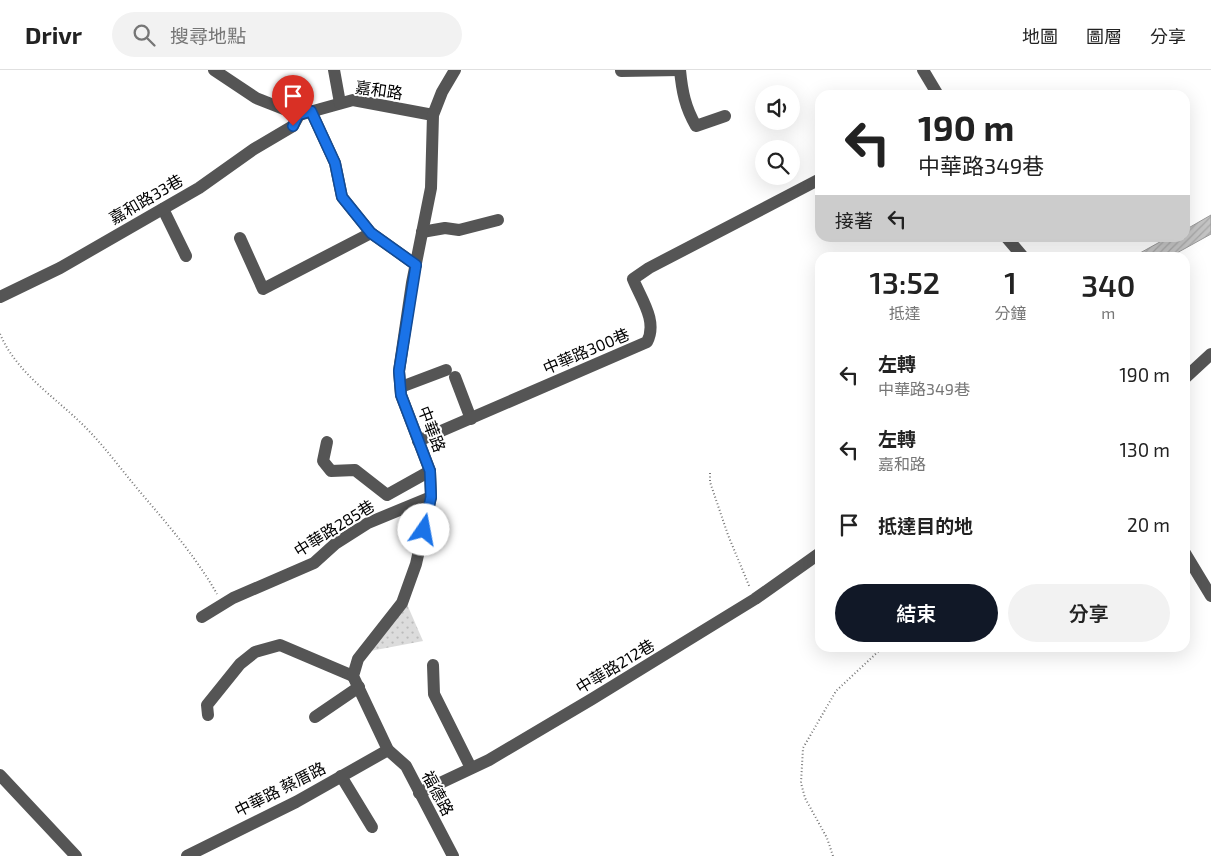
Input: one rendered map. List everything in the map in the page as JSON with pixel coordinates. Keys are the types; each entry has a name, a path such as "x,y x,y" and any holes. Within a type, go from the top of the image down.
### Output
{"street":[{"path":"214,70 256,98 305,113 335,163 342,197 371,233 416,265"},
{"path":"334,70 340,103"},
{"name":"中華路","path":"356,682 358,659 402,603 416,564 431,497 430,471 401,395 399,371 416,265 431,188 434,115 442,92 455,70"},
{"path":"621,70 680,70 682,94 686,109 696,126 725,116"},
{"path":"923,70 935,90"},
{"name":"嘉和路","path":"305,113 353,100 434,115"},
{"name":"嘉和路33巷","path":"0,298 60,268 199,188 254,149 293,126 305,113"},
{"name":"中華路300巷","path":"418,441 647,342 652,333 651,320 633,279 648,268 815,181"},
{"path":"163,209 186,256"},
{"path":"422,232 445,228 459,230 498,220"},
{"path":"240,238 263,289 371,233"},
{"path":"1010,242 1019,252"},
{"path":"1190,373 1211,354"},
{"path":"401,387 450,373 471,418"},
{"path":"327,442 323,461 330,471 355,470 387,495 430,471"},
{"name":"中華路285巷","path":"202,617 223,604 314,563 335,544 368,523 431,497"},
{"name":"中華路212巷","path":"419,793 471,768 592,699 755,600 815,556"},
{"path":"1190,561 1211,596"},
{"path":"208,715 206,705 240,664 255,652 280,645 356,682 388,750"},
{"path":"433,665 434,694 471,768"},
{"path":"315,717 356,682"},
{"name":"中華路 蔡厝路","path":"187,856 296,802 388,750"},
{"name":"福德路","path":"388,750 406,766 453,856"},
{"path":"0,775 76,856"},
{"path":"341,776 372,827"}],"path":[{"path":"0,334 6,349 27,374 89,431 182,541 204,571 223,604"},
{"path":"710,473 710,482 728,535 755,600"},
{"path":"833,856 827,838 805,798 801,783 803,748 836,691 878,652"}],"shaded area":[{"path":"406,602 423,641 365,652"}],"building":[{"path":"1211,215 1211,234 1179,252 1142,252 1160,242 1190,242 1190,227"}],"route":[{"path":"293,126 298,115 311,111 335,163 342,197 371,233 416,265 399,371 401,395 430,471 431,497 424,530"}]}
